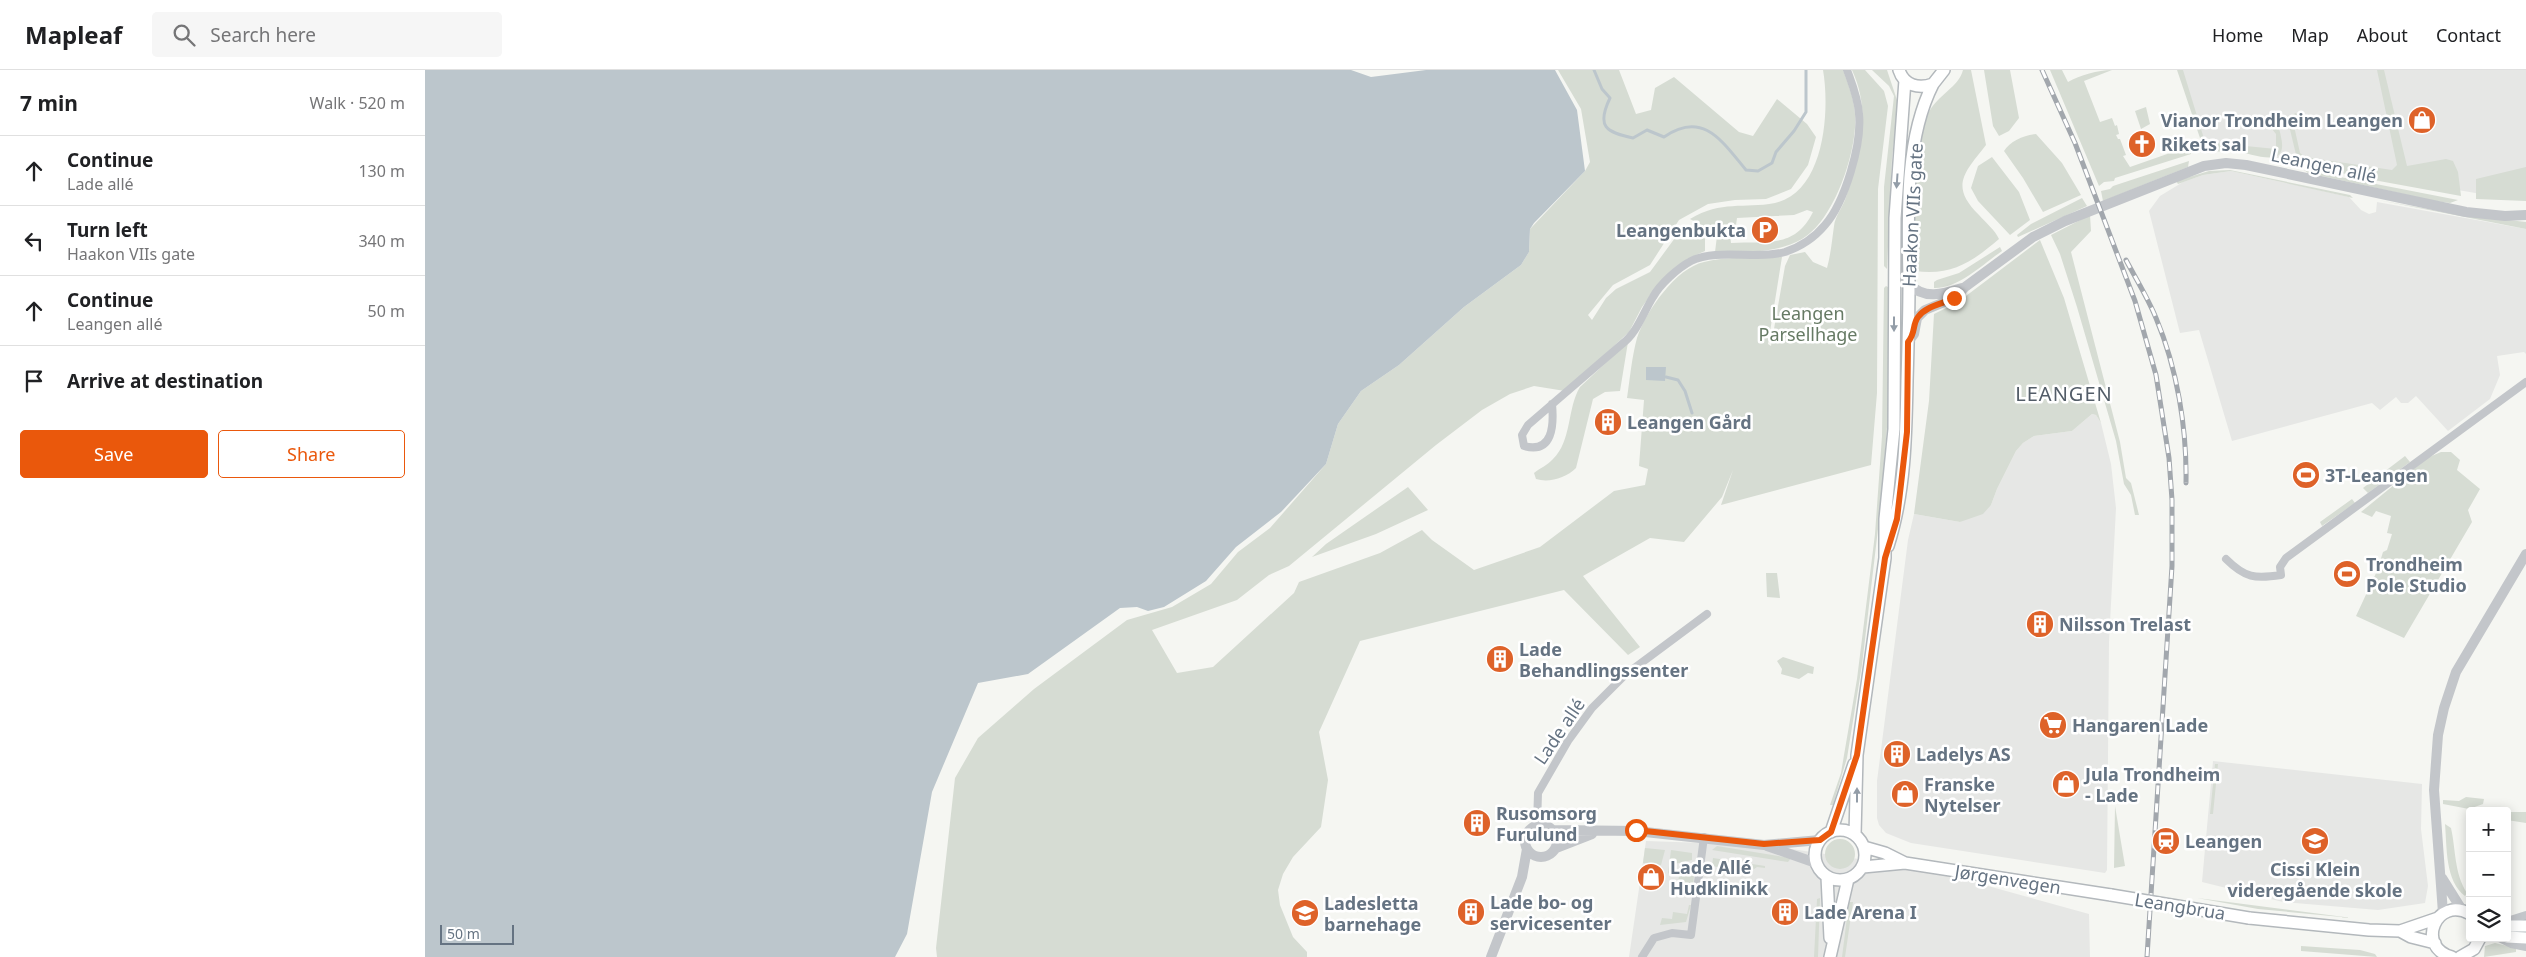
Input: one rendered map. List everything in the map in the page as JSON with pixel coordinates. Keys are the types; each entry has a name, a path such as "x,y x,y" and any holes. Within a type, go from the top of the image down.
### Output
{"main road":[{"name":"Haakon VIIs gate","path":"1885,558 1897,519 1905,441 1909,231 1913,150 1925,100 1933,84 1944,70"},
{"name":"Haakon VIIs gate","path":"1855,835 1857,755 1885,558 1885,519 1893,429 1895,218 1900,74"},
{"path":"1900,74 1919,87 1933,84"},
{"name":"Haakon VIIs gate","path":"1831,832 1857,755"},
{"path":"1827,877 1841,880 1848,879 1863,866 1864,847 1855,835 1848,831 1831,832 1820,840 1815,851 1816,863 1827,877 1830,953"},
{"name":"Jørgenvegen","path":"1864,847 1885,853 1905,863"},
{"name":"Jørgenvegen","path":"1863,866 1905,863 2111,895"},
{"path":"1830,953 1848,879"},
{"name":"Leangbrua","path":"2111,895 2249,918 2400,931"},
{"path":"2400,931 2441,916 2450,910 2466,912"},
{"path":"2441,916 2433,932 2435,943 2442,953 2452,957"},
{"path":"2511,926 2526,926"},
{"path":"2400,931 2411,937 2435,943"},
{"path":"2511,938 2526,938"},
{"path":"2460,957 2475,953"}],"street":[{"path":"1552,404 1553,429 1548,440 1540,446 1531,448 1524,446 1522,434 1528,425 1552,404 1631,338 1654,294 1679,269 1693,260 1711,257 1784,252 1803,244 1825,225 1843,191 1859,134 1859,115 1855,91 1847,70"},
{"name":"Leangen allé","path":"1908,342 1914,334 1915,323 1925,310 1954,298 1965,287 2033,237 2065,222 2204,166 2226,163 2246,165 2466,212 2505,216 2526,215"},
{"name":"Leangen allé","path":"1909,284 1919,293 1925,294 1944,293 1965,287"},
{"path":"2226,559 2238,571 2246,575 2260,579 2281,575 2280,567 2286,558 2526,382"},
{"path":"2441,916 2442,878 2434,782 2438,735 2444,708 2456,672 2526,554"},
{"name":"Lade allé","path":"1537,825 1538,793 1568,741 1592,708 1625,675 1707,614"},
{"path":"1523,877 1527,849 1526,835 1537,825 1546,825 1554,830 1636,830 1764,844 1820,840"},
{"path":"1554,830 1558,840 1556,848"},
{"path":"1527,849 1537,856 1548,856 1556,848 1598,831"},
{"path":"1642,957 1654,938 1672,933 1691,935 1704,837"},
{"path":"1764,844 1816,863"},
{"path":"1491,957 1523,877 1537,856"},
{"path":"2442,878 2466,912"},
{"path":"2511,920 2526,915"},
{"path":"2507,942 2526,947"}],"shaded area":[{"path":"425,70 1351,70 1371,77 1426,70 1555,70 1577,110 1585,171 1534,223 1530,229 1529,252 1521,265 1464,307 1399,365 1361,391 1338,424 1326,464 1281,512 1236,547 1206,581 1164,607 1148,611 1137,607 1120,608 1028,674 978,683 932,792 907,934 895,957 425,957"},
{"path":"2179,70 2526,70 2526,182 2481,194 2217,148 2206,150"},
{"path":"2231,171 2349,197 2361,210 2369,214 2376,212 2377,202 2526,229 2526,354 2524,352 2497,356 2500,375 2490,399 2448,431 2416,396 2408,403 2401,403 2396,397 2380,410 2372,403 2232,441 2199,330 2180,333 2149,211 2160,196 2183,182 2203,175"},
{"path":"1646,367 1666,367 1665,381 1646,380"},
{"path":"2092,414 2096,415 2101,423 2111,464 2116,508 2109,642 2107,870 2105,873 1911,843 1886,833 1879,825 1877,818 1877,781 1908,540 1914,514 1960,522 1991,505 2016,451 2023,443 2034,436 2072,431"},
{"name":"Cissi Klein videregående skole","path":"2213,761 2422,784 2421,829 2428,886 2425,903 2378,910 2283,902 2202,882"},
{"path":"1646,841 1764,845 1879,862 1905,863 2089,914 2090,957 1629,957"}],"green space":[{"name":"Leangen Parsellhage","path":"1558,70 1619,70 1636,114 1651,110 1655,88 1674,77 1739,132 1753,136 1777,99 1807,124 1816,137 1808,165 1791,189 1766,199 1735,200 1708,204 1679,220 1650,265 1613,285 1588,315 1592,320 1606,298 1616,289 1650,272 1683,227 1697,228 1705,239 1705,251 1687,259 1659,284 1642,307 1629,332 1565,391 1534,386 1510,394 1482,410 1436,445 1289,566 1269,575 1237,600 1152,630 1177,673 1213,667 1294,593 1299,582 1380,553 1422,530 1432,540 1474,570 1540,547 1614,491 1645,485 1648,469 1639,466 1644,400 1627,398 1634,352 1641,327 1663,292 1693,266 1723,259 1782,257 1768,344 1771,346 1785,266 1790,255 1805,252 1813,262 1827,268 1835,222 1845,201 1856,165 1862,134 1861,102 1852,70 1865,70 1884,91 1888,106 1878,189 1877,393 1871,465 1721,505 1733,470 1722,497 1684,542 1650,538 1583,576 1640,647 1628,655 1564,590 1360,641 1319,732 1328,780 1321,827 1293,857 1283,874 1278,890 1280,905 1293,937 1307,952 1307,957 937,957 936,948 955,778 978,738 1034,689 1127,620 1172,607 1211,584 1238,552 1270,528 1326,464 1338,424 1361,391 1399,365 1464,307 1521,265 1529,252 1530,229 1585,171 1590,162 1581,109"},
{"path":"1823,70 1843,70 1852,97 1855,114 1855,129 1848,165 1834,201 1814,230 1792,244 1770,250 1715,252 1717,236 1730,234 1731,243 1778,241 1798,232 1806,224 1813,212 1807,210 1794,215 1737,218 1736,225 1709,229 1690,219 1712,209 1775,203 1792,196 1805,183 1814,167 1824,127 1825,87"},
{"path":"1872,70 1887,70 1897,100 1892,158 1887,269 1884,266 1884,187 1894,96 1889,86"},
{"path":"1963,70 1971,70 1986,145 1967,171 1962,187 1964,196 1970,205 1999,239 1961,266 1940,271 1915,271 1916,170 1923,130 1932,107 1957,81"},
{"path":"1984,70 2010,70 2019,118 2009,131 1999,136 1993,126"},
{"path":"2050,70 2062,70 2068,82 2089,73 2112,70 2084,81 2100,122 2112,118 2115,126 2117,125 2119,134 2116,135 2120,139 2126,155 2123,156 2130,167 2190,146 2191,154 2115,178 2114,181 2104,182 2099,186"},
{"path":"2177,70 2183,70 2205,142 2276,149 2276,134 2268,124 2271,122 2277,126 2280,132 2282,147 2280,154 2268,158 2234,151 2207,151 2201,141"},
{"path":"2377,70 2384,70 2407,166 2446,159 2453,161 2458,172 2461,196 2368,179 2298,163 2287,117 2296,113 2297,115 2292,117 2300,153 2305,157 2392,170 2397,165"},
{"path":"2146,107 2150,124 2141,129 2135,111"},
{"path":"2036,134 2062,163 2081,195 2043,212 2004,151 2018,139"},
{"path":"1992,157 2019,192 2030,220 2010,235 1978,201 1971,188 1978,166"},
{"path":"2189,161 2188,167 2103,201 2101,191"},
{"path":"2526,167 2526,201 2476,199 2476,179"},
{"path":"2230,170 2350,195 2353,198 2231,171 2203,175 2178,184 2176,181 2209,171"},
{"path":"2304,170 2458,200 2450,203 2435,201 2308,173"},
{"path":"2082,198 2087,206 2018,237 2017,235 2031,224"},
{"path":"2378,200 2455,214 2526,222 2526,229"},
{"path":"2090,215 2091,231 2071,252 2120,442 2126,478 2131,483 2139,515 2135,515 2131,495 2124,484 2116,441 2077,307 2060,254 2051,235"},
{"path":"2040,240 2064,298 2101,423 2096,415 2092,414 2072,431 2034,436 2023,443 2016,451 1991,505 1983,514 1960,522 1914,514 1929,401 1934,314 1958,302"},
{"path":"2000,247 2002,251 1970,275 1952,284 1934,288 1934,282 1937,280 1959,273"},
{"path":"1888,287 1888,415 1880,512 1862,665 1847,758 1833,805 1830,805 1841,773 1857,679 1875,534 1882,436 1884,288"},
{"path":"1628,342 1620,391 1605,392 1593,399 1576,468 1557,479 1536,479 1534,473 1551,461 1559,452 1580,387"},
{"path":"2441,452 2451,452 2460,460 2457,470 2480,489 2468,510 2472,522 2404,638 2356,616 2377,571 2383,552 2387,550 2392,534 2387,533 2391,516 2376,511 2372,517 2361,512 2427,458"},
{"path":"2405,456 2410,462 2368,493 2363,488"},
{"path":"1408,487 1428,510 1376,534 1312,557 1326,544"},
{"path":"2352,499 2355,503 2322,526 2320,522"},
{"path":"1766,573 1777,573 1780,598 1767,597"},
{"path":"1783,657 1814,667 1813,674 1808,673 1799,679 1781,674 1782,669 1777,661"},
{"path":"2215,764 2218,764 2213,814 2210,814"},
{"path":"2466,797 2484,799 2483,804 2466,808 2443,804 2443,800 2459,801"},
{"path":"2115,806 2125,866 2114,868"},
{"path":"2511,812 2526,812 2526,823 2511,821"},
{"path":"2445,824 2451,828 2460,878 2466,891 2465,896 2458,890 2450,873"},
{"path":"1840,839 1846,840 1854,848 1854,860 1846,868 1840,869 1834,868 1826,860 1825,854 1826,848 1834,840"},
{"path":"1717,846 1791,858 1788,862 1712,850"},
{"path":"1645,848 1665,850 1661,865 1643,863"},
{"path":"1671,850 1692,853 1692,860 1674,864 1668,874"},
{"path":"1713,858 1765,866 1765,868 1757,867 1750,872 1745,868 1732,865 1729,869 1712,866"},
{"path":"1684,872 1692,873 1694,876 1692,896 1690,896 1691,885 1678,883 1679,876"},
{"path":"1820,898 1818,957 1814,957 1817,899"},
{"path":"2197,898 2352,918 2258,909"},
{"path":"1849,902 1853,902 1845,957 1842,957"},
{"path":"1689,905 1691,905 1686,922 1660,925 1662,918 1672,919 1673,912 1687,914"},
{"path":"2495,943 2516,948 2516,952 2484,957 2485,946"},
{"path":"2301,946 2360,950 2375,954 2377,957 2301,951"}],"waterway":[{"path":"1594,70 1602,89 1610,98 1604,116 1606,127 1610,130 1633,138 1647,130 1664,137 1678,129 1701,128 1711,132 1720,140 1746,170 1758,171 1772,163 1776,152 1794,131 1806,112 1806,70"},
{"path":"1666,377 1678,380 1685,391 1692,413"}],"railway":[{"path":"2042,70 2075,143 2135,301 2156,375 2169,458 2172,500 2172,566 2147,957"},
{"path":"2126,260 2153,311 2170,357 2185,441 2186,483"}],"place":[{"name":"Vianor Trondheim Leangen","path":"2422,120"},
{"name":"Rikets sal","path":"2142,144"},
{"name":"Leangenbukta","path":"1765,230"},
{"name":"Leangen Gård","path":"1608,422"},
{"name":"3T-Leangen","path":"2306,475"},
{"name":"Trondheim Pole Studio","path":"2347,574"},
{"name":"Nilsson Trelast","path":"2040,624"},
{"name":"Lade Behandlingssenter","path":"1500,659"},
{"name":"Hangaren Lade","path":"2053,725"},
{"name":"Ladelys AS","path":"1897,754"},
{"name":"Jula Trondheim - Lade","path":"2066,784"},
{"name":"Franske Nytelser","path":"1905,794"},
{"name":"Rusomsorg Furulund","path":"1477,823"},
{"name":"Leangen","path":"2166,841"},
{"name":"Cissi Klein videregående skole","path":"2315,841"},
{"name":"Lade Allé Hudklinikk","path":"1651,877"},
{"name":"Lade bo- og servicesenter","path":"1471,912"},
{"name":"Lade Arena I","path":"1785,912"},
{"name":"Ladesletta barnehage","path":"1305,913"}],"district":[{"name":"LEANGEN","path":"2064,393"}],"route":[{"path":"1636,830 1764,844 1820,840 1831,832 1857,755 1885,558 1897,519 1907,432 1908,342 1914,334 1917,318 1925,310 1954,298"}]}
